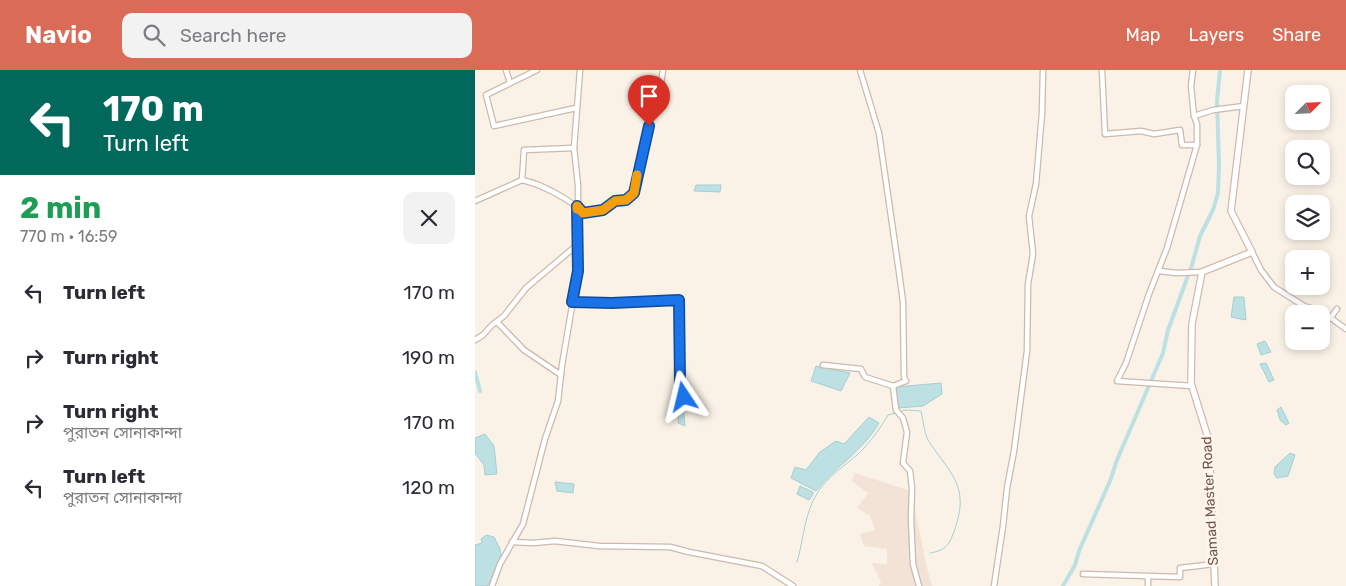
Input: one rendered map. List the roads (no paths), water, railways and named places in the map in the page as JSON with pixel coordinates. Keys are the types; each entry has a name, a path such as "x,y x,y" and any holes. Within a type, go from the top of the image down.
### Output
{"street":[{"path":"506,70 510,83"},
{"path":"537,70 486,95 494,126 577,108"},
{"path":"492,586 500,564 523,524 545,439 558,401 578,271 577,185 574,148 580,70"},
{"path":"475,201 522,180 541,186 577,206 583,213 603,210 615,201 626,200 634,193 649,126 652,103 661,83 663,70"},
{"path":"823,365 861,369 865,377 893,386 906,381 903,302 879,132 860,70"},
{"path":"994,586 1027,351 1028,284 1033,254 1029,216 1036,184 1042,113 1043,70"},
{"path":"1102,70 1105,134 1141,131 1154,134 1180,130 1182,145 1197,145"},
{"path":"1192,386 1117,381 1126,363 1174,227 1197,145 1197,124 1194,116 1191,86 1193,70"},
{"path":"1248,70 1231,211 1261,270 1274,288 1304,306 1321,311 1346,329"},
{"path":"1194,116 1213,110 1244,106"},
{"path":"522,180 524,150 574,148"},
{"path":"475,340 504,316 526,288 577,246"},
{"path":"1159,271 1176,273 1200,272 1252,252"},
{"name":"Samad Master Road","path":"1200,272 1192,324 1192,386 1209,441 1215,586"},
{"path":"572,302 612,303 679,300 680,382 684,397"},
{"path":"1331,317 1337,309"},
{"path":"497,322 524,350 561,375"},
{"path":"893,386 896,410 903,418 907,432 903,464 911,471 913,564 919,586"},
{"path":"512,542 555,541 599,546 671,547 762,566 793,586"},
{"path":"1083,574 1180,577 1181,568 1214,564"},
{"path":"1148,577 1148,586"}],"water":[{"path":"696,185 721,185 720,192 694,191"},
{"path":"1234,297 1244,297 1246,320 1231,317"},
{"path":"1265,341 1271,352 1261,355 1257,344"},
{"path":"1266,363 1274,380 1269,382 1260,364"},
{"path":"816,366 850,373 841,391 811,381"},
{"path":"941,383 942,394 923,406 898,408 896,387"},
{"path":"679,403 683,404 685,426 678,423"},
{"path":"1281,407 1289,423 1286,425 1280,420 1277,410"},
{"path":"869,417 879,423 873,433 816,491 791,478 795,467 806,470 820,452 836,441 844,444"},
{"path":"485,434 494,446 497,474 485,475 484,465 475,453 475,438"},
{"path":"1290,453 1295,455 1288,476 1277,478 1274,474 1275,467"},
{"path":"555,482 574,484 573,493 557,491"},
{"path":"800,486 813,492 809,500 797,494"},
{"path":"486,535 494,537 501,555 489,584 487,586 475,586 475,545 482,543 481,539"}],"waterway":[{"path":"1063,586 1075,565 1079,551 1163,353 1168,330 1192,265 1200,236 1213,210 1218,193 1217,101 1220,70"},
{"path":"475,372 480,391"},
{"path":"899,412 905,410 921,411 927,438 952,475 959,491 960,510 951,539 947,546 930,553"},
{"path":"797,562 807,517 818,492 831,477 866,446 888,415 895,413"}]}
